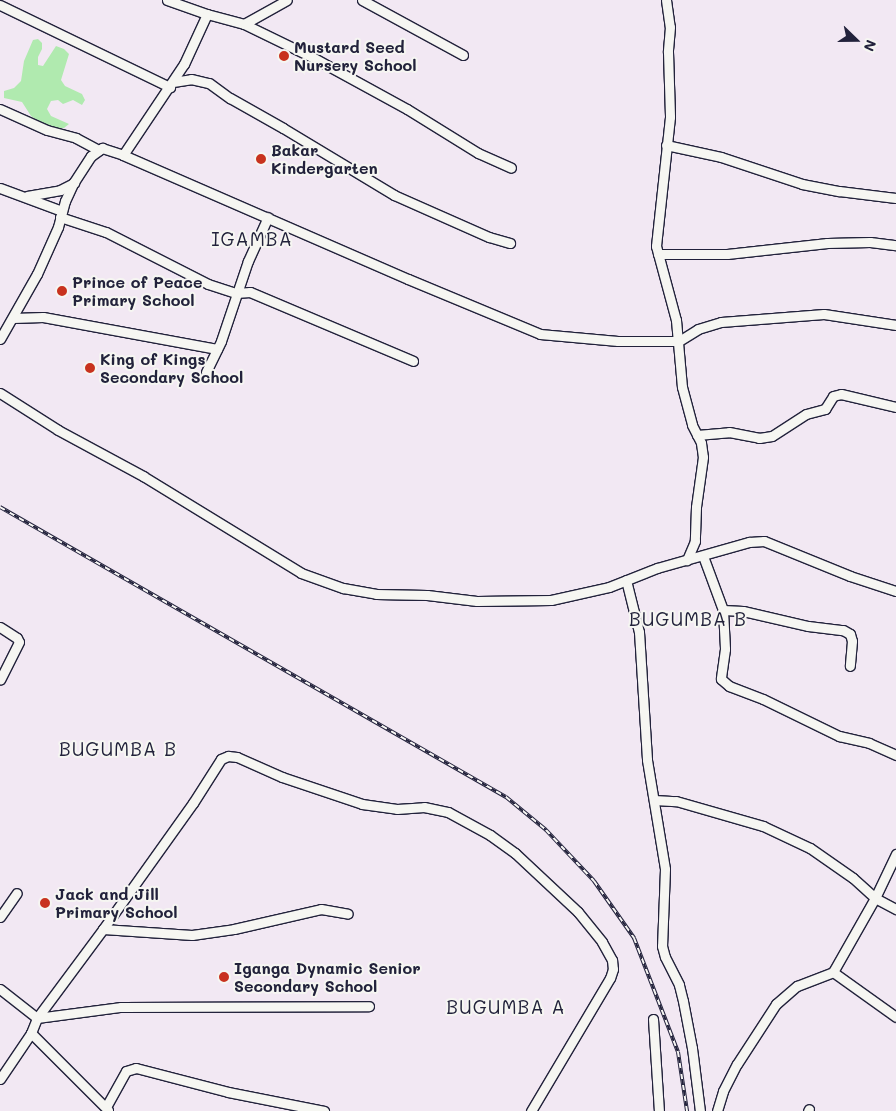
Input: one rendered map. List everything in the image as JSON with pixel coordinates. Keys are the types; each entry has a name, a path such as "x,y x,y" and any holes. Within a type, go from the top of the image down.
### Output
{"street":[{"path":"167,0 244,24 312,57 407,109 478,153 511,168"},
{"path":"244,24 287,0"},
{"path":"362,0 463,55"},
{"path":"666,0 670,27 668,52 670,117 656,235 658,254 676,320 682,387 701,443 703,471 696,507 695,540 686,560"},
{"path":"0,5 171,85 191,79 209,83 230,98 394,195 489,237 510,243"},
{"path":"124,155 171,85 207,14"},
{"path":"0,109 47,130 76,138 99,150"},
{"path":"666,145 721,156 802,184 896,198"},
{"path":"0,339 14,318 37,274 74,182 91,156 102,148 124,155 408,279 540,334 618,341 679,341 698,329 736,320 824,314 896,325"},
{"path":"22,196 38,196 60,190 74,182"},
{"path":"0,188 106,232 208,284 236,293 250,292 413,361"},
{"path":"206,372 217,349 236,293 268,217"},
{"path":"658,254 727,254 827,243 870,242 896,245"},
{"path":"14,318 30,316 52,318 95,328 217,349"},
{"path":"676,320 682,327 698,329"},
{"path":"0,393 58,430 143,476 301,573 343,588 376,594 427,595 477,601 551,600 578,595 658,568 749,542 764,541 850,576 896,592"},
{"path":"697,435 729,432 760,438 772,436 806,414 825,409 833,396 841,394 896,407"},
{"path":"703,556 723,610 725,649 721,679 729,686 763,699 839,736 869,743 896,755"},
{"path":"626,580 639,632 644,692 644,726 665,869 662,946 665,957 679,985 683,1001 692,1048 700,1111"},
{"path":"723,610 743,612 808,626 843,630 850,634 852,641 850,666"},
{"path":"0,627 17,638 19,642 0,680"},
{"path":"0,1079 31,1032 37,1018 193,803 221,759 228,756 237,757 282,777 362,804 397,809 424,807 448,812 490,835 515,853 578,912 602,942 612,960 613,969 610,978 531,1111"},
{"path":"654,800 676,801 763,826 810,848 853,878 875,898 896,909"},
{"path":"717,1111 723,1091 737,1064 776,1004 797,986 833,972 875,898 896,854"},
{"path":"0,917 17,893"},
{"path":"103,929 192,935 234,929 321,909 348,914"},
{"path":"833,972 896,1018"},
{"path":"0,989 37,1018 121,1007 297,1004 370,1006"},
{"path":"653,1019 659,1111"},
{"path":"31,1032 107,1109 126,1071 136,1068 228,1092 324,1111"}],"green space":[{"path":"38,39 42,43 42,49 38,57 38,65 43,66 56,46 64,49 69,54 61,80 65,86 82,94 85,100 82,105 73,100 63,104 58,100 51,101 47,109 51,116 69,124 64,128 53,128 41,123 31,116 22,102 4,98 4,91 14,88 21,81 24,61 33,40"}],"railway":[{"path":"0,507 506,797 546,830 594,881 634,938 678,1052 687,1111"}],"place":[{"name":"Mustard Seed Nursery School","path":"284,56"},
{"name":"Bakar Kindergarten","path":"261,159"},
{"name":"Prince of Peace Primary School","path":"62,291"},
{"name":"King of Kings Secondary School","path":"90,368"},
{"name":"Jack and Jill Primary School","path":"45,903"},
{"name":"Iganga Dynamic Senior Secondary School","path":"224,977"}],"district":[{"name":"IGAMBA","path":"252,239"},
{"name":"BUGUMBA B","path":"688,619"},
{"name":"BUGUMBA B","path":"118,749"},
{"name":"BUGUMBA A","path":"506,1007"}]}
